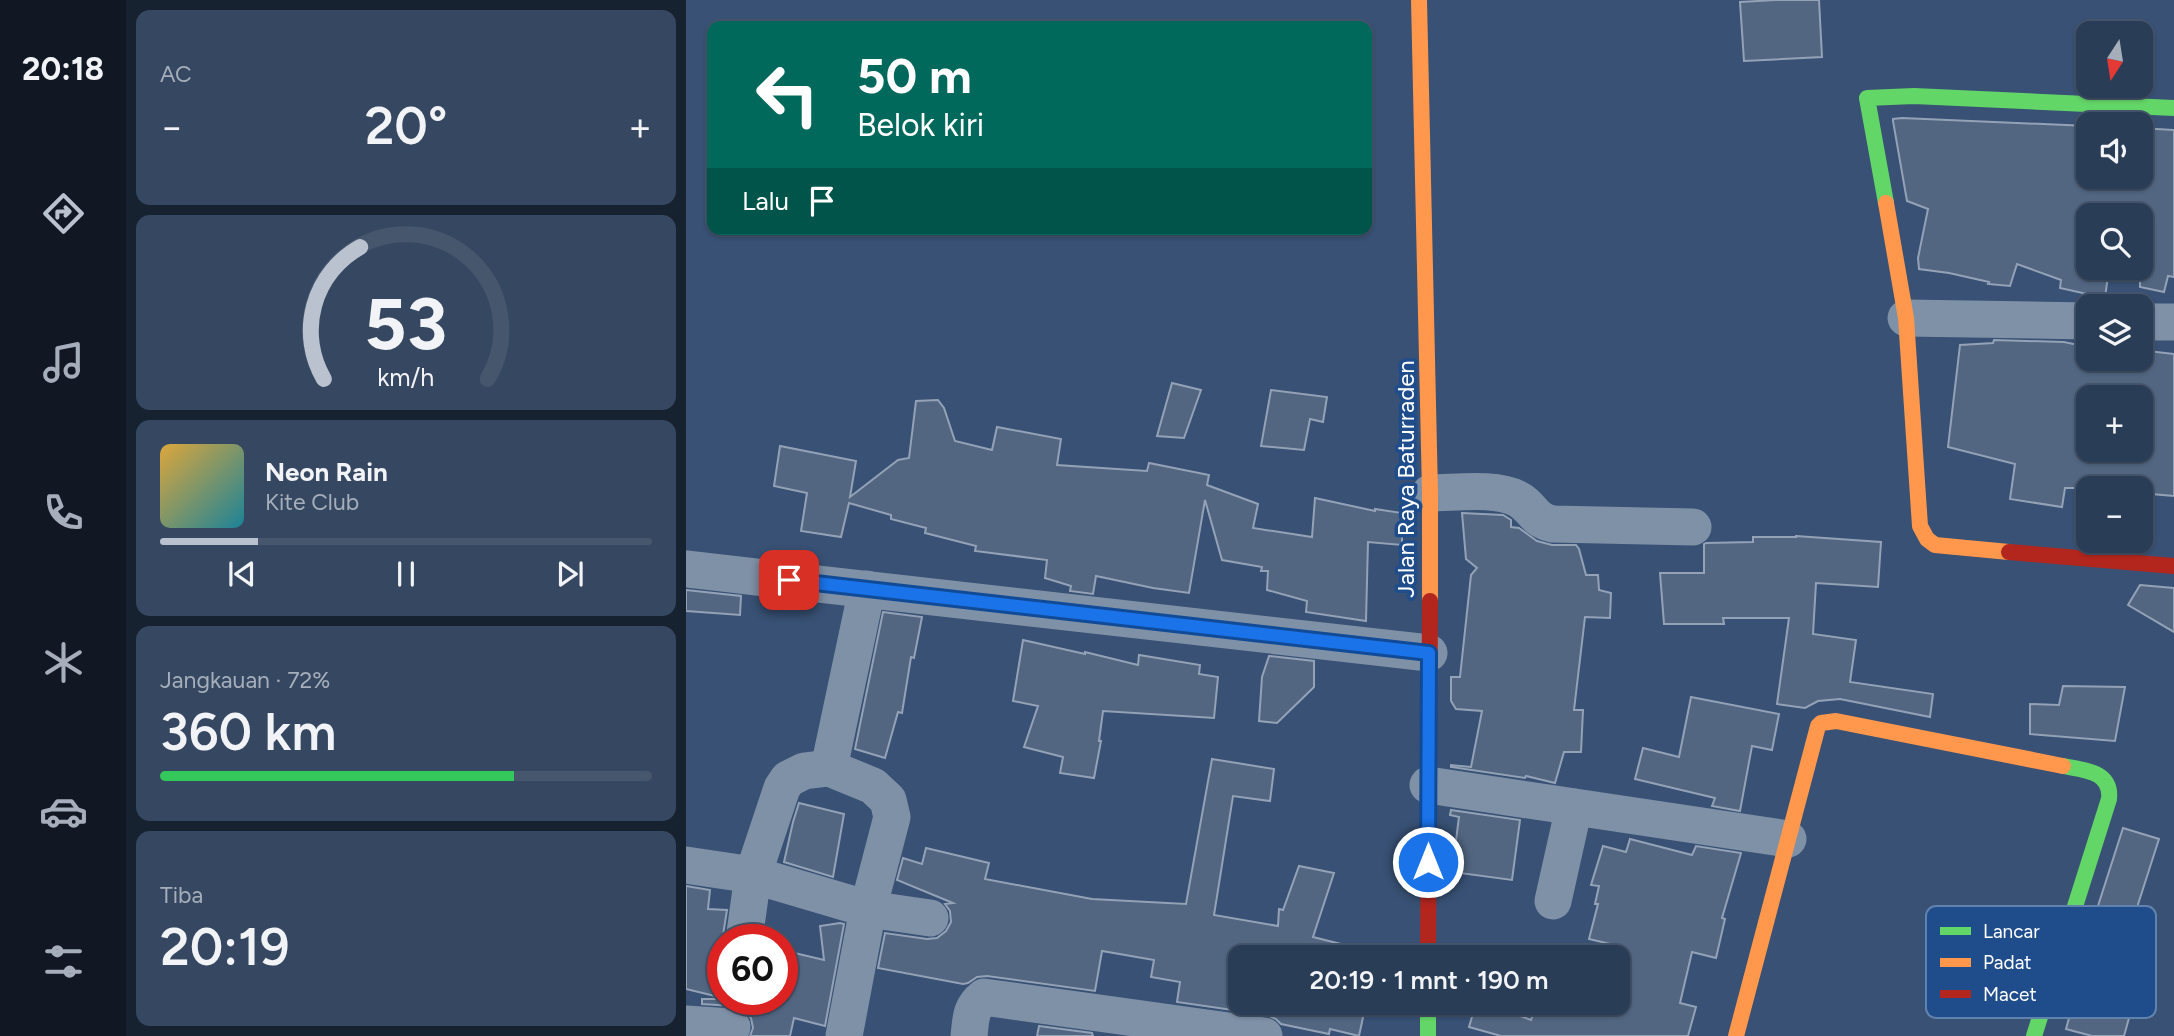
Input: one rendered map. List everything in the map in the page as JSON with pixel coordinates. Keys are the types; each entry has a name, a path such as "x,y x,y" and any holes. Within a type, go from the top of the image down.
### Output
{"street":[{"name":"Jalan Raya Baturraden","path":"1419,0 1430,493 1428,945"},
{"path":"2174,107 1904,96 1867,98 1906,318 1920,526 1926,540 1933,545 1945,547 2174,566"},
{"path":"1906,318 2076,321"},
{"path":"2153,322 2174,323"},
{"path":"1430,493 1484,492 1511,496 1521,500 1536,518 1553,524 1693,527"},
{"path":"686,569 1429,653"},
{"path":"829,768 867,589"},
{"path":"1736,1036 1818,726 1828,721 2091,771 2107,780 2109,799 2075,906"},
{"path":"746,924 752,875 782,788 788,779 804,771 829,768 873,786 888,800 892,817 868,909 844,1036"},
{"path":"1428,785 1788,839"},
{"path":"1553,901 1574,807"},
{"path":"686,865 752,875 868,909 930,918"},
{"path":"969,1036 975,1004 984,997 1264,1036"},
{"path":"1428,1015 1428,1036"},
{"path":"2034,1036 2040,1018"},
{"path":"686,1024 733,1021"}],"building":[{"path":"1819,0 1822,57 1744,61 1740,2"},
{"path":"1893,119 2076,125 2076,189 2153,189 2153,129 2174,130 2174,277 2168,276 2164,292 2140,287 2140,280 2153,280 2153,203 2076,203 2076,280 2107,280 2106,294 2087,294 2060,288 2061,280 2017,264 2010,286 1919,269 1918,258 1928,209 1907,201"},
{"path":"1994,340 2076,344 2076,371 2153,371 2153,352 2174,354 2174,496 2153,494 2153,476 2076,476 2076,488 2065,488 2062,507 2010,499 2015,464 1948,447 1960,345 1993,343"},
{"path":"1172,383 1201,390 1184,438 1157,436"},
{"path":"1271,390 1327,397 1323,422 1310,419 1304,450 1261,446"},
{"path":"938,400 944,408 955,441 992,450 997,427 1061,439 1057,465 1147,471 1149,463 1209,475 1207,485 1258,504 1253,528 1312,537 1315,498 1375,511 1402,513 1402,545 1368,542 1366,621 1306,612 1307,601 1267,590 1268,571 1261,571 1262,567 1222,560 1205,500 1189,593 1096,576 1093,594 1070,591 1071,586 1045,578 1047,560 975,551 976,546 925,533 926,528 891,519 891,515 849,503 841,537 801,531 807,493 774,486 780,446 856,461 850,497 898,460 909,458 916,401"},
{"path":"1462,513 1503,515 1511,520 1511,527 1519,528 1537,541 1552,545 1576,545 1586,575 1598,575 1599,590 1611,593 1610,618 1585,617 1574,710 1583,710 1581,752 1564,752 1555,783 1526,776 1525,778 1451,767 1471,767 1482,711 1456,709 1451,701 1451,677 1460,677 1471,575 1477,568 1466,559"},
{"path":"1796,536 1881,542 1878,587 1816,583 1813,634 1856,640 1850,682 1933,694 1930,717 1840,699 1818,701 1805,708 1777,704 1789,618 1723,618 1724,624 1664,624 1660,573 1704,573 1706,543 1753,542 1753,537"},
{"path":"2140,585 2174,588 2174,632 2128,605"},
{"path":"686,590 741,596 740,615 686,611"},
{"path":"883,612 922,617 914,658 911,657 902,713 898,712 885,758 855,749"},
{"path":"1023,640 1138,665 1139,655 1200,665 1199,674 1218,677 1214,718 1103,711 1094,778 1060,773 1063,757 1024,747 1038,706 1013,701"},
{"path":"1269,656 1314,661 1314,687 1277,723 1259,721 1262,677"},
{"path":"2063,686 2125,687 2115,741 2030,734 2030,704 2059,705"},
{"path":"1691,697 1779,714 1772,750 1752,746 1740,811 1712,806 1715,798 1635,779 1643,748 1679,757"},
{"path":"1212,759 1274,769 1270,801 1233,796 1214,915 1278,926 1279,909 1283,910 1299,866 1334,873 1313,937 1345,945 1228,945 1228,1009 1177,1002 1180,982 1151,977 1154,960 1102,951 1095,991 987,976 977,977 963,984 878,968 885,933 937,938 946,931 951,922 950,911 945,904 953,903 897,880 903,858 922,864 926,848 989,863 985,879 1092,899 1186,904"},
{"path":"799,803 844,814 833,877 784,862"},
{"path":"1451,810 1520,820 1512,880 1452,872 1459,817 1450,815"},
{"path":"2123,828 2159,839 2137,906 2098,906"},
{"path":"1630,839 1692,855 1696,846 1741,853 1722,918 1725,919 1716,958 1692,952 1680,1003 1696,1007 1688,1036 1501,1036 1469,1027 1472,1015 1517,1015 1531,1020 1533,1015 1630,1015 1630,945 1615,945 1589,939 1598,904 1595,904 1599,886 1591,885 1603,846 1626,852"},
{"path":"686,886 710,890 708,909 727,910 725,924 707,924 707,994 686,989"},
{"path":"844,924 825,1026 794,1018 790,1036 750,1036 753,1028 748,1015 798,1015 798,954 824,960 820,926"},
{"path":"1267,1015 1363,1015 1359,1036 1330,1029 1329,1034 1281,1024"},
{"path":"2069,1018 2129,1018 2124,1036 2092,1036 2066,1029"},
{"path":"1039,1026 1092,1033 1093,1036 1037,1036"}],"traffic: fast":[{"path":"1886,203 1867,98 1914,96 2174,108"},
{"path":"2063,766 2088,771 2101,777 2109,790 2109,799 2075,906"},
{"path":"1428,1015 1428,1036"},
{"path":"2034,1036 2040,1018"}],"traffic: slow":[{"path":"1419,0 1430,601"},
{"path":"1886,203 1906,318 1920,526 1927,539 1935,545 2009,552"},
{"path":"1736,1036 1818,726 1821,723 1836,721 2063,766"}],"traffic: jam":[{"path":"2009,552 2174,566"},
{"path":"1428,945 1430,601"}],"route":[{"path":"789,580 1429,653 1428,862"}]}
